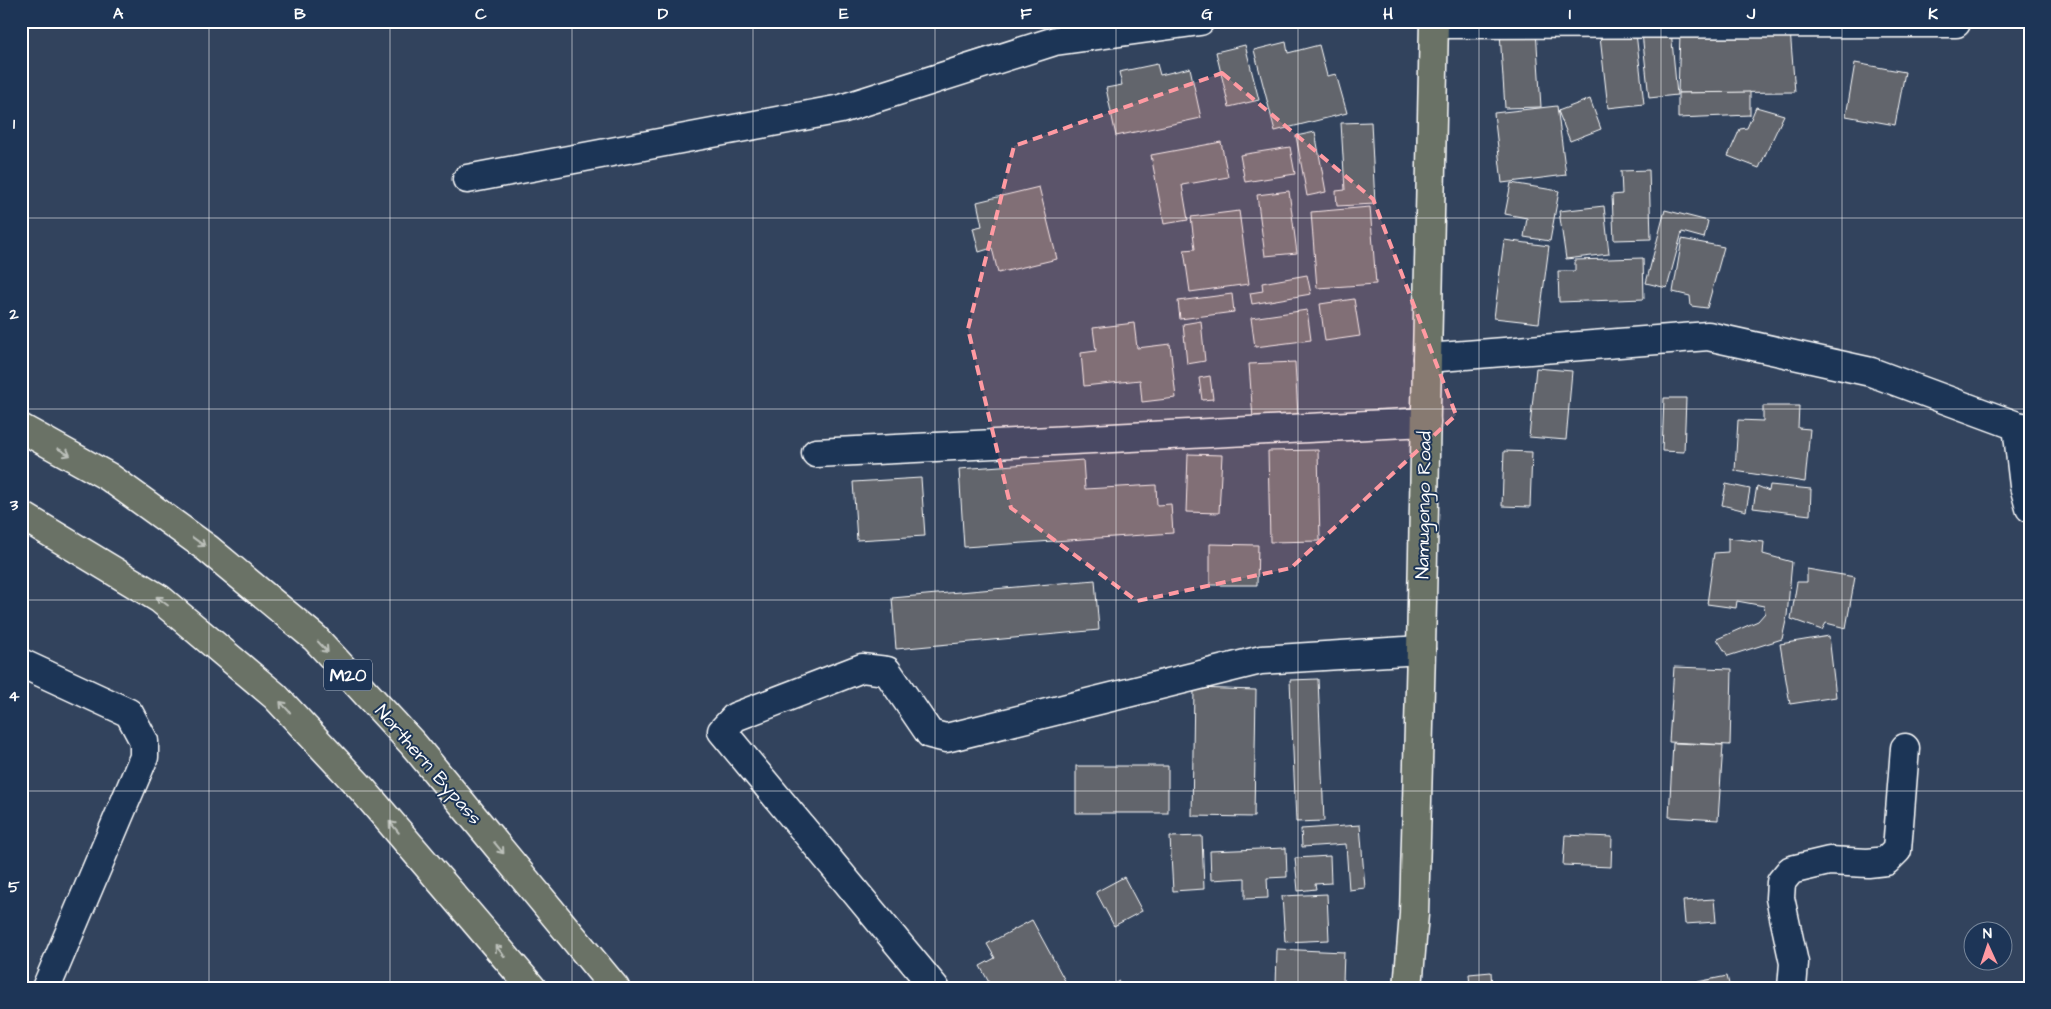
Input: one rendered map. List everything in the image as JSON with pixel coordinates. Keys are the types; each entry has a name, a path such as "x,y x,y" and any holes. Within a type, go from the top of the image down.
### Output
{"main road":[{"name":"Namugongo Road","path":"1408,988 1414,914 1434,23"},
{"name":"Northern Bypass","path":"21,428 108,477 207,548 314,638 413,744 615,988"},
{"path":"21,515 160,599 275,696 362,789 532,988"}],"street":[{"path":"467,179 841,109 1055,41 1200,21"},
{"path":"1434,23 1956,23"},
{"path":"1427,358 1708,336 1872,372 2024,427 2024,486 2030,508"},
{"path":"816,453 1426,422"},
{"path":"934,988 722,730 735,718 862,668 887,671 930,734 946,738 1261,660 1421,650"},
{"path":"21,663 129,713 144,741 144,757 46,988"},
{"path":"1792,988 1794,963 1780,898 1781,882 1792,870 1829,860 1868,863 1886,861 1896,850 1905,748"}],"highlighted area":[{"path":"1222,73 1373,199 1456,415 1291,568 1137,601 1011,508 968,329 1014,146"}],"building":[{"path":"1536,30 1541,107 1505,108 1500,33"},
{"path":"1671,30 1677,95 1649,98 1642,33"},
{"path":"1790,30 1795,92 1678,93 1680,34"},
{"path":"1636,33 1644,104 1608,108 1600,37"},
{"path":"1286,42 1288,53 1319,45 1327,76 1336,74 1347,113 1275,131 1254,50"},
{"path":"1245,45 1259,100 1229,107 1216,52"},
{"path":"1855,63 1905,72 1895,125 1846,116"},
{"path":"1157,64 1160,75 1190,68 1201,118 1116,136 1106,88 1122,85 1119,72"},
{"path":"1750,92 1750,115 1678,118 1678,93"},
{"path":"1590,99 1601,129 1570,141 1558,111"},
{"path":"1557,106 1566,175 1502,183 1494,113"},
{"path":"1756,107 1784,115 1759,168 1728,156 1740,129 1747,128"},
{"path":"1371,122 1375,204 1337,206 1336,191 1345,190 1341,123"},
{"path":"1315,132 1326,192 1307,196 1296,136"},
{"path":"1221,142 1228,177 1182,185 1188,220 1164,224 1151,155"},
{"path":"1290,147 1295,174 1245,182 1240,155"},
{"path":"1649,170 1651,239 1614,240 1612,195 1622,194 1621,171"},
{"path":"1511,183 1559,191 1550,241 1524,237 1527,218 1505,214"},
{"path":"1039,187 1057,259 998,273 992,248 979,252 973,228 982,226 977,202"},
{"path":"1289,191 1297,253 1265,256 1257,195"},
{"path":"1604,206 1609,254 1566,259 1559,211"},
{"path":"1370,207 1376,284 1317,288 1311,212"},
{"path":"1665,210 1708,221 1704,238 1682,232 1667,288 1646,283"},
{"path":"1239,211 1249,284 1190,292 1184,250 1195,249 1191,217"},
{"path":"1682,239 1724,247 1707,308 1691,306 1690,296 1673,292"},
{"path":"1504,240 1549,246 1539,323 1494,318"},
{"path":"1643,258 1644,299 1559,302 1558,271 1575,271 1575,260"},
{"path":"1307,275 1311,294 1252,304 1250,293 1263,291 1262,283"},
{"path":"1232,294 1234,312 1180,319 1178,301"},
{"path":"1354,299 1360,336 1325,341 1320,304"},
{"path":"1307,310 1311,340 1255,347 1251,318"},
{"path":"1201,321 1205,361 1187,364 1183,324"},
{"path":"1134,323 1137,348 1170,344 1176,398 1142,402 1140,380 1084,386 1081,353 1096,351 1093,328"},
{"path":"1295,362 1298,416 1253,419 1249,364"},
{"path":"1536,368 1572,371 1566,440 1529,437"},
{"path":"1210,376 1213,399 1202,400 1199,378"},
{"path":"1664,398 1686,398 1684,452 1662,451"},
{"path":"1763,406 1799,406 1798,428 1810,429 1805,482 1735,471 1738,420 1763,421"},
{"path":"1318,450 1320,541 1270,542 1268,451"},
{"path":"1504,451 1532,452 1530,507 1502,506"},
{"path":"1188,454 1222,455 1219,513 1186,512"},
{"path":"1083,460 1085,489 1156,485 1157,505 1171,504 1173,533 964,547 959,469"},
{"path":"921,478 925,536 857,540 853,482"},
{"path":"1726,484 1750,489 1746,511 1722,505"},
{"path":"1770,485 1811,489 1810,515 1753,508 1757,486 1769,491"},
{"path":"1728,538 1764,542 1763,554 1792,562 1787,616 1782,639 1728,656 1717,639 1758,621 1765,613 1764,606 1737,601 1736,608 1707,604 1714,553 1728,552"},
{"path":"1210,544 1258,545 1257,585 1210,585"},
{"path":"1807,569 1855,577 1846,628 1826,623 1822,630 1791,619 1797,582 1807,582"},
{"path":"1095,580 1099,630 896,649 892,598"},
{"path":"1829,636 1836,697 1790,704 1780,644"},
{"path":"1674,667 1732,669 1730,745 1669,742"},
{"path":"1318,679 1324,821 1296,822 1290,680"},
{"path":"1194,688 1256,690 1254,817 1192,816"},
{"path":"1673,743 1723,745 1718,820 1669,817"},
{"path":"1076,766 1168,766 1168,813 1076,813"},
{"path":"1360,825 1365,888 1349,890 1346,844 1302,847 1301,829"},
{"path":"1565,835 1612,837 1611,867 1563,865"},
{"path":"1202,836 1204,889 1173,891 1170,837"},
{"path":"1286,848 1287,877 1267,878 1268,898 1245,899 1245,878 1211,880 1210,851"},
{"path":"1330,856 1331,883 1315,884 1316,889 1298,891 1295,858"},
{"path":"1124,877 1142,911 1114,926 1096,892"},
{"path":"1327,894 1329,940 1285,942 1282,896"},
{"path":"1714,899 1716,922 1685,924 1683,901"},
{"path":"1032,920 1069,988 992,988 980,966 995,958 987,944"},
{"path":"1277,949 1344,952 1343,982 1360,982 1359,988 1276,988"},
{"path":"1491,972 1492,988 1470,988 1469,974"},
{"path":"1727,976 1730,988 1668,988"},
{"path":"1119,981 1123,988 1107,988"}]}
